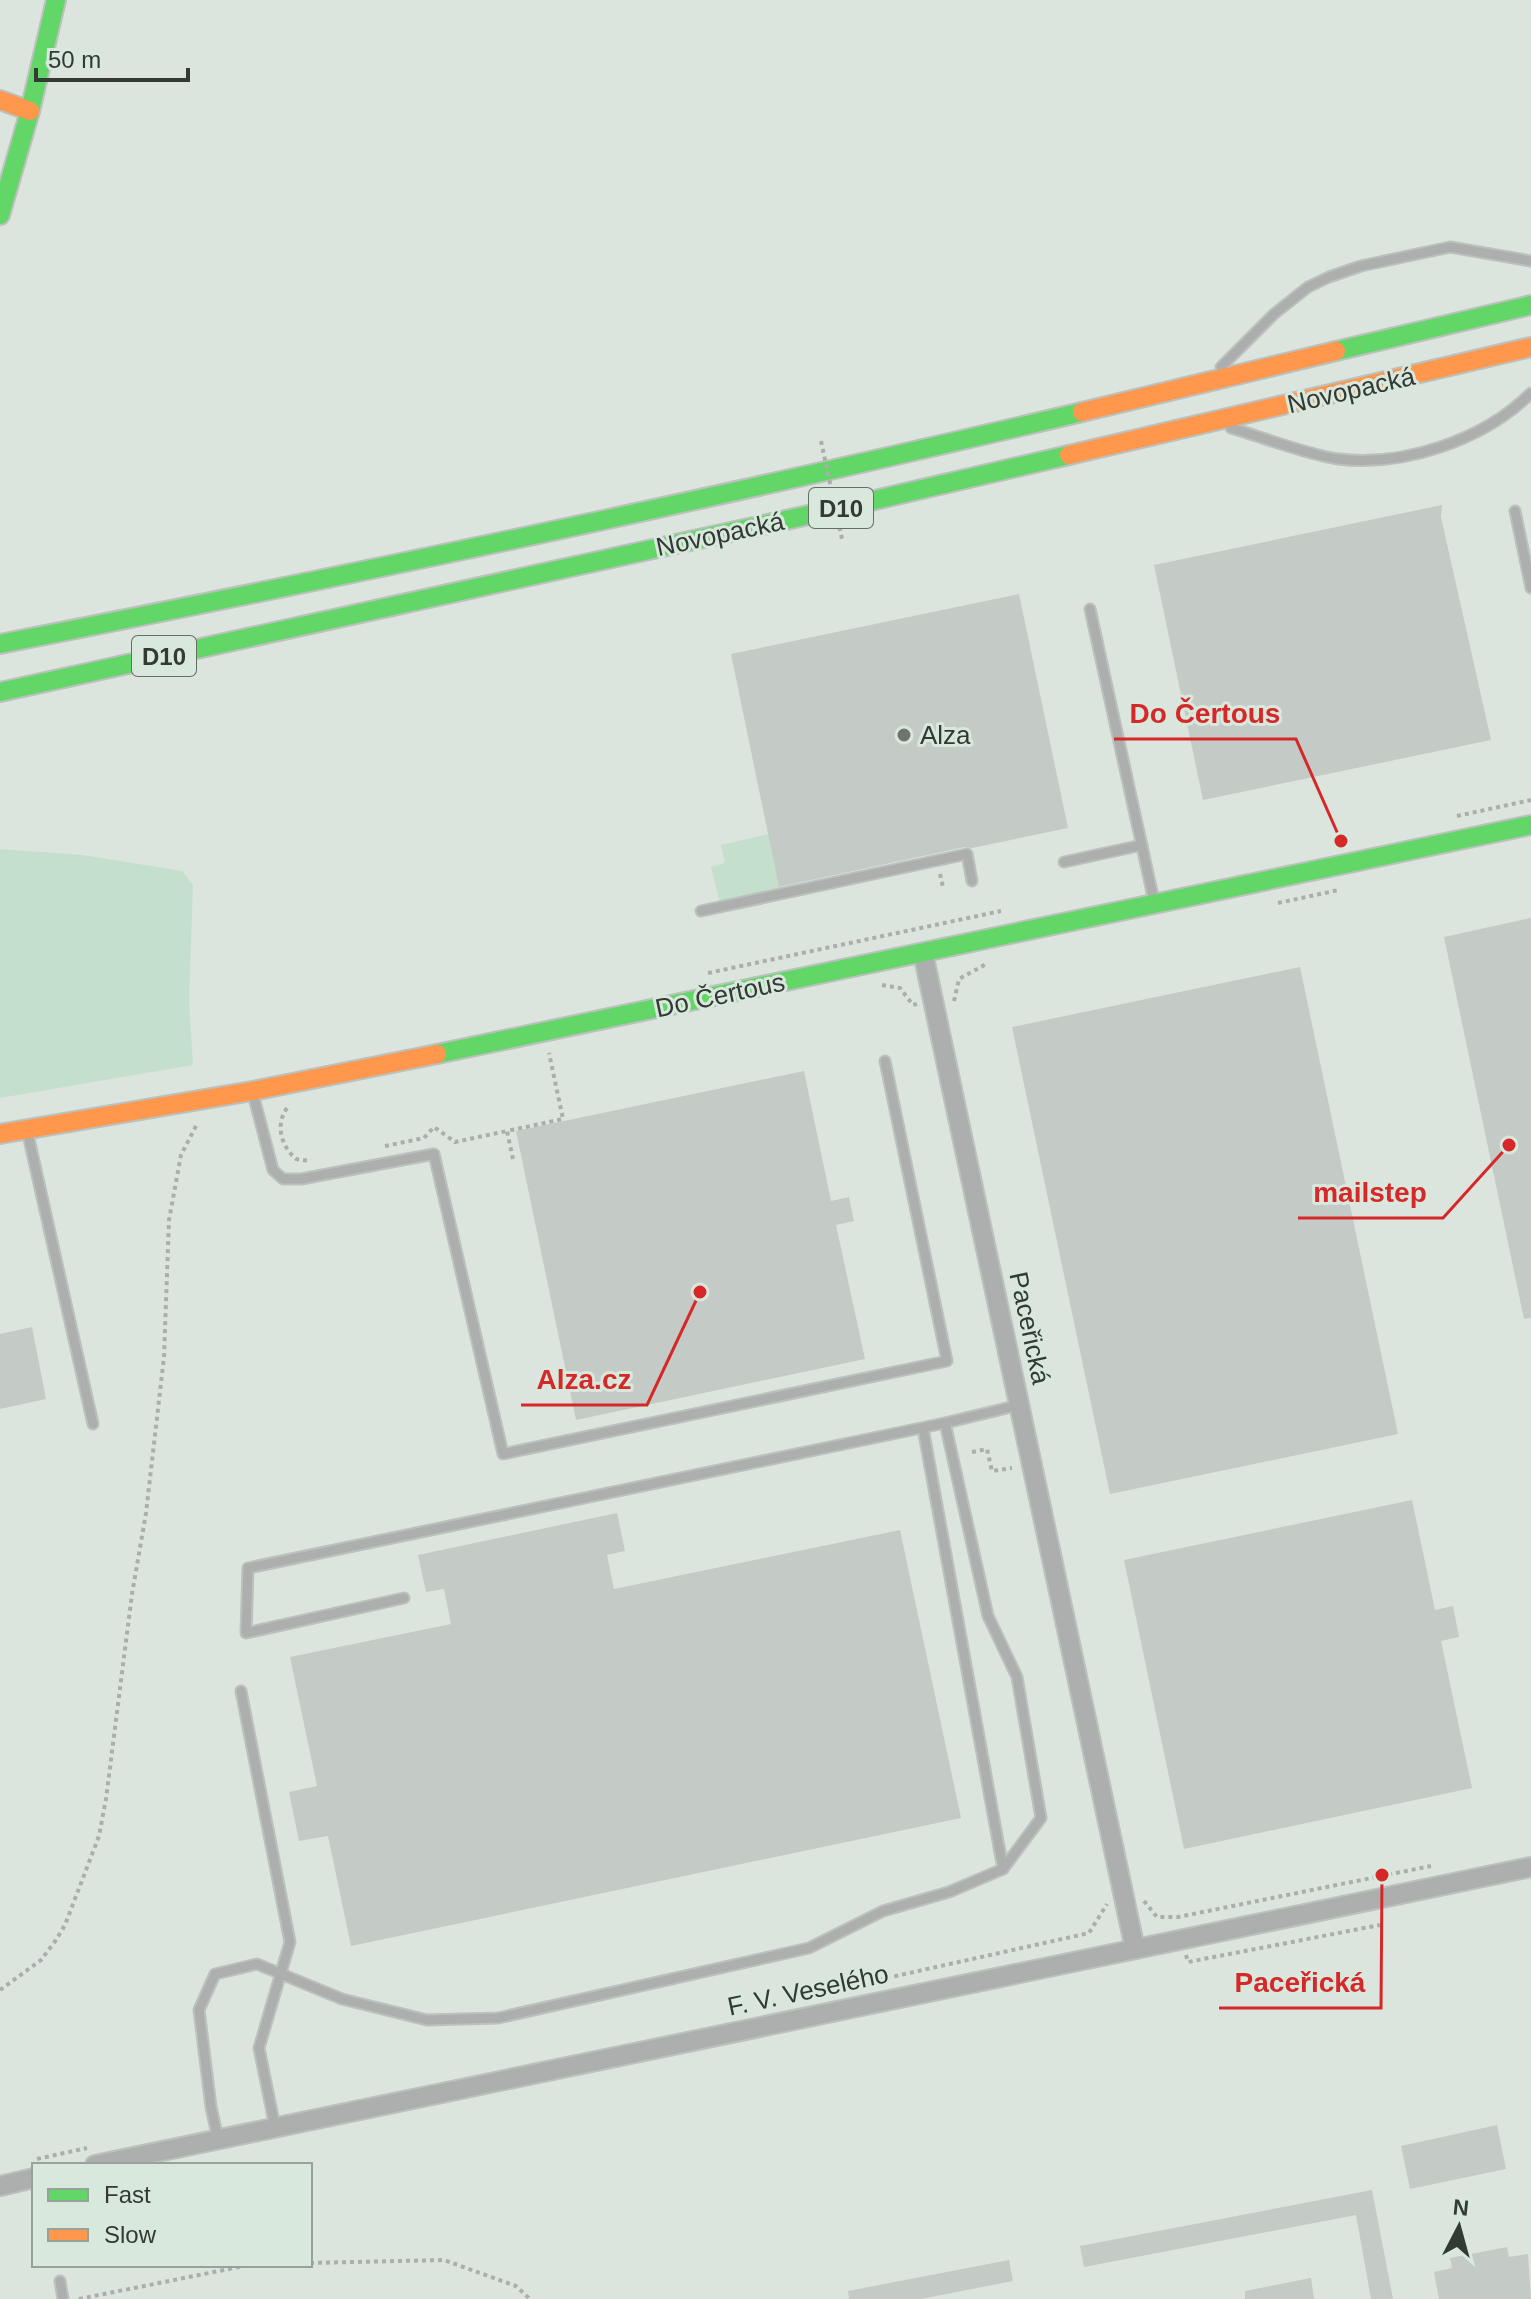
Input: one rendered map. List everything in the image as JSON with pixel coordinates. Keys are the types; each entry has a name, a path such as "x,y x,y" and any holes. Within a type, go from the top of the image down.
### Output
{"main road":[{"path":"0,215 30,111 56,0"},
{"path":"0,100 30,111"},
{"name":"Novopacká","path":"0,644 328,579 719,495 1203,385 1531,305"},
{"name":"Novopacká","path":"0,692 836,509 1531,347"},
{"name":"Do Čertous","path":"0,1134 252,1091 1531,825"}],"street":[{"name":"Paceřická","path":"923,953 1135,1949"},
{"name":"F. V. Veselého","path":"93,2156 218,2139 1531,1867"},
{"path":"0,2186 32,2169"}],"lane":[{"path":"1203,385 1274,314 1308,287 1329,277 1361,266 1450,247 1531,261"},
{"path":"1213,423 1337,459 1371,460 1429,449 1484,430 1531,393"},
{"path":"1515,511 1531,588"},
{"path":"1090,609 1154,904"},
{"path":"1064,862 1142,845"},
{"path":"701,911 967,854 972,881"},
{"path":"252,1091 273,1170 283,1179 301,1179 434,1154 503,1454 947,1361 885,1061"},
{"path":"27,1130 93,1424"},
{"path":"404,1598 246,1633 248,1568 923,1428 1019,1405"},
{"path":"218,2139 199,2010 215,1974 257,1964 342,1999 427,2020 498,2018 809,1948 883,1911 949,1892 1003,1869 1041,1818 1017,1677 988,1616 945,1423"},
{"path":"923,1428 1003,1869"},
{"path":"241,1691 290,1942 259,2048 275,2127"},
{"path":"60,2281 63,2299"}],"path":[{"path":"821,441 842,539"},
{"path":"1278,903 1339,890"},
{"path":"956,1013 953,998 959,979 989,962"},
{"path":"378,1148 424,1138 434,1127 455,1142 563,1119 549,1053"},
{"path":"287,1108 280,1124 284,1144 296,1159 316,1160"},
{"path":"0,1990 41,1960 65,1925 101,1828 132,1594 146,1513 164,1357 171,1207 181,1155 197,1124"},
{"path":"507,1131 513,1159"},
{"path":"972,1452 987,1449 992,1471 1012,1467 1015,1482"},
{"path":"811,1995 1089,1933 1105,1904 1140,1896 1157,1917 1178,1917 1439,1865"},
{"path":"60,2163 93,2156"},
{"path":"312,2263 444,2260 516,2286 530,2299"},
{"path":"79,2299 239,2267"}],"green space":[{"path":"768,834 780,889 720,903 711,867 725,863 721,845"},
{"path":"0,849 83,855 182,871 193,885 189,1002 193,1065 0,1098"}],"building":[{"path":"1442,505 1441,517 1491,740 1203,800 1154,565"},
{"path":"1019,594 1068,828 779,887 731,654"},
{"path":"1531,918 1531,1318 1524,1319 1444,937"},
{"path":"1300,967 1398,1434 1110,1494 1012,1027"},
{"path":"804,1071 831,1201 849,1197 854,1221 836,1225 865,1359 576,1420 516,1131"},
{"path":"32,1327 46,1399 0,1409 0,1334"},
{"path":"1412,1500 1435,1610 1453,1606 1459,1637 1441,1641 1472,1788 1184,1849 1124,1560"},
{"path":"617,1513 625,1551 607,1555 614,1589 900,1530 961,1818 351,1946 328,1836 299,1841 289,1792 317,1786 290,1657 451,1624 444,1589 426,1592 418,1555"},
{"path":"1497,2125 1506,2169 1410,2189 1401,2146"},
{"path":"1372,2190 1393,2299 1371,2299 1356,2215 1084,2267 1080,2246"},
{"path":"1507,2247 1509,2257 1528,2254 1531,2299 1439,2299 1434,2272 1452,2268 1450,2258"},
{"path":"1009,2260 1013,2281 921,2299 849,2299 848,2291"},
{"path":"1311,2278 1314,2299 1245,2299 1245,2291"}],"traffic: fast":[{"path":"0,215 30,111 56,0"},
{"path":"1336,351 1531,305"},
{"path":"0,644 542,533 1082,412"},
{"path":"0,692 1069,455"},
{"path":"437,1054 1531,825"}],"traffic: slow":[{"path":"0,100 30,111"},
{"path":"1069,455 1531,347"},
{"path":"1082,412 1336,351"},
{"path":"0,1134 252,1091 437,1054"}],"place":[{"name":"Alza","path":"904,735"},
{"name":"Do Čertous","path":"1341,841"},
{"name":"mailstep","path":"1509,1145"},
{"name":"Alza.cz","path":"700,1292"},
{"name":"Paceřická","path":"1382,1875"}]}
